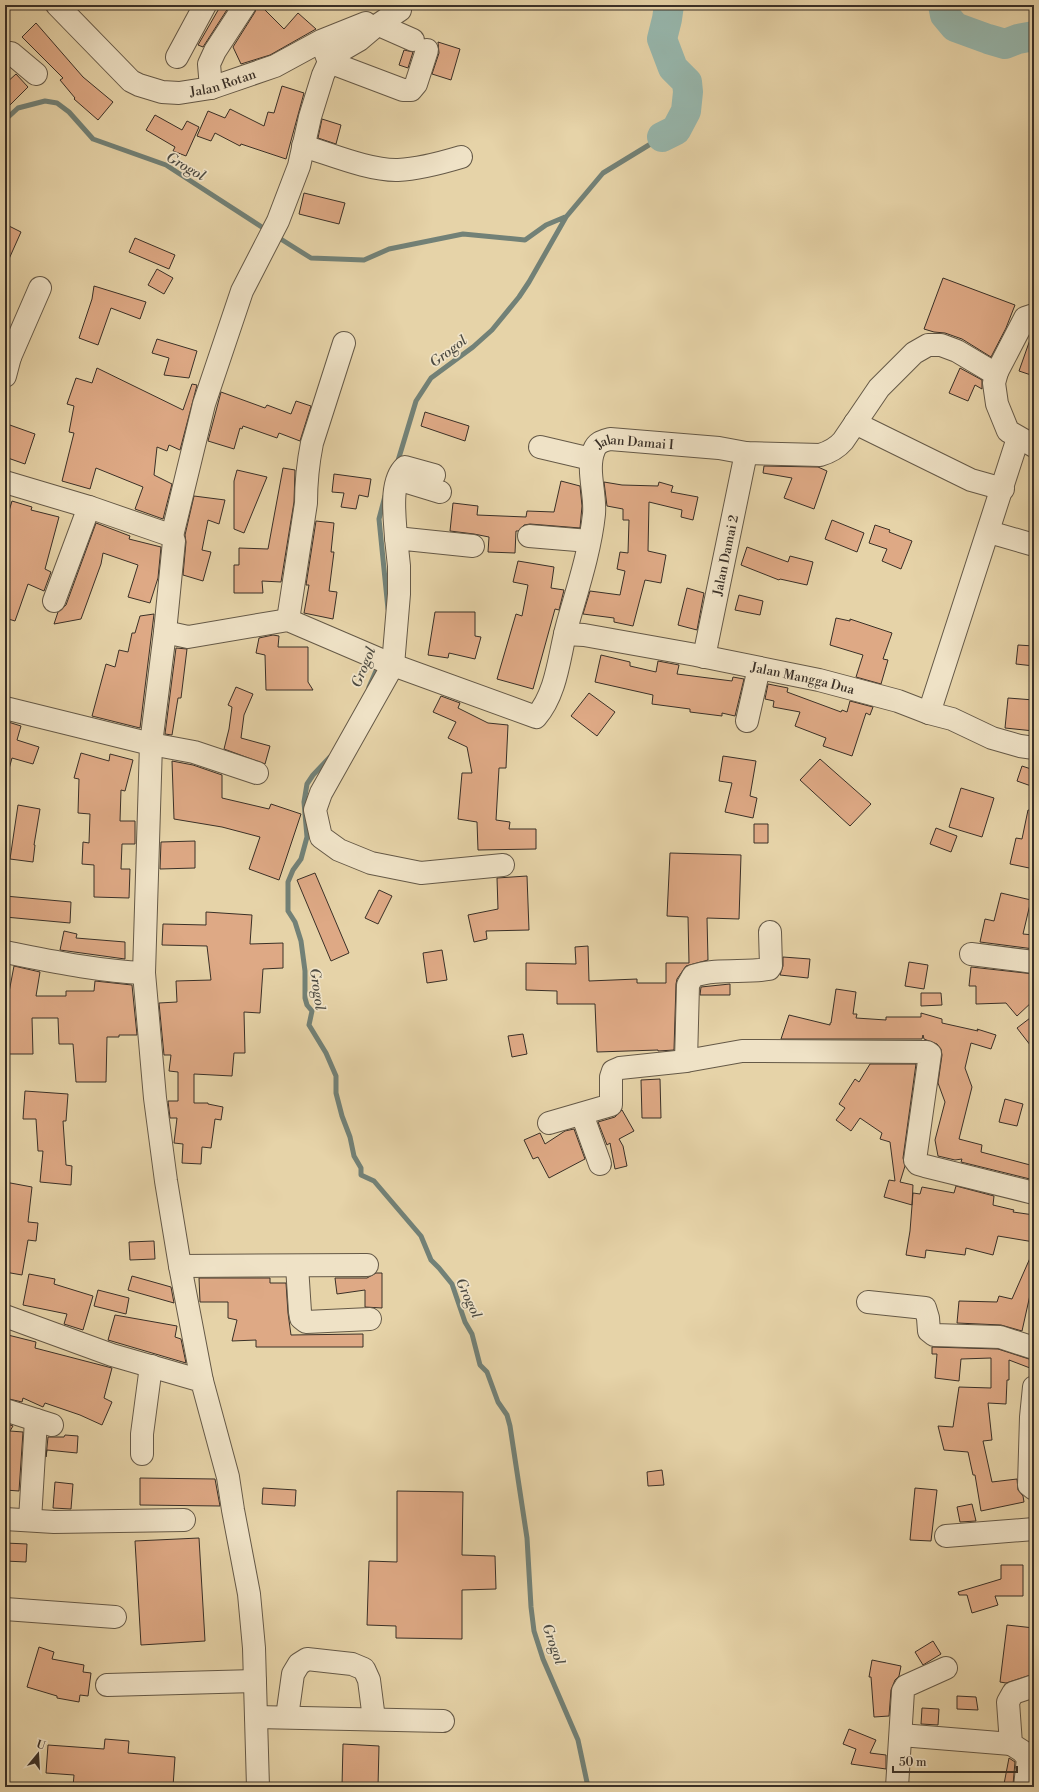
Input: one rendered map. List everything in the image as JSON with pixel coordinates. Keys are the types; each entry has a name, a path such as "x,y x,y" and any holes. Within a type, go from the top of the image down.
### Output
{"street":[{"name":"Jalan Rotan","path":"57,5 131,81 162,92 179,93 211,88 275,66 321,41 399,7"},
{"path":"177,57 205,5"},
{"path":"211,88 209,64 245,5"},
{"path":"258,1787 255,1681 249,1594 228,1477 202,1381 180,1266 155,1098 144,973 151,744 174,546 172,536 204,404 242,291 264,251 278,221 299,166 316,96 329,62 340,51 359,40 399,7"},
{"path":"321,41 329,62 403,90 411,90 416,84 420,45 379,25"},
{"path":"7,53 36,74"},
{"path":"303,146 375,168 399,170 435,164 461,157"},
{"path":"7,363 40,288"},
{"path":"929,713 1003,489 1026,442 1008,431 997,404 994,382 997,372 1026,318 1034,315"},
{"path":"288,620 306,503 306,484 310,450 344,343"},
{"name":"Jalan Damai I","path":"383,660 525,715 536,717 543,709 558,669 565,634 588,549 594,513 591,459 594,449 598,443 610,439 719,448 746,453 828,453 844,441 879,388 914,353 928,345 941,345 957,351 991,371 997,372"},
{"path":"855,423 971,480 1003,489"},
{"path":"540,447 591,459"},
{"name":"Jalan Damai 2","path":"704,657 746,453"},
{"path":"437,483 397,479 394,502 399,566 399,594 383,660 314,810 322,837 339,850 371,863 421,873 503,865"},
{"path":"5,482 89,507 172,536"},
{"path":"54,601 89,507"},
{"path":"989,532 1034,545"},
{"path":"529,536 588,549"},
{"path":"396,538 473,546"},
{"path":"165,632 188,637 288,620 383,660"},
{"name":"Jalan Mangga Dua","path":"565,634 584,635 819,680 898,701 929,713 952,719 992,738 1020,746 1034,748"},
{"path":"747,721 759,668"},
{"path":"5,708 151,744 194,752 257,773"},
{"path":"686,1061 688,985 693,976 701,973 722,971 769,969 771,966 770,932"},
{"path":"5,952 78,967 116,972 144,973"},
{"path":"970,954 1034,962"},
{"path":"549,1123 611,1105 611,1077 613,1071 620,1068 686,1061 742,1052 928,1052 930,1054 915,1160 918,1164 1034,1193"},
{"path":"582,1114 600,1164"},
{"path":"180,1266 367,1265"},
{"path":"297,1266 300,1312 301,1318 306,1322 370,1319"},
{"path":"868,1302 925,1308 928,1318 929,1331 934,1335 1000,1338 1034,1348"},
{"path":"5,1316 112,1355 202,1381"},
{"path":"142,1454 142,1434 151,1366"},
{"path":"1034,1386 1030,1417 1029,1485 1034,1489"},
{"path":"5,1410 44,1422 30,1520"},
{"path":"5,1520 54,1522 184,1520"},
{"path":"946,1536 1034,1529"},
{"path":"5,1609 115,1617"},
{"path":"287,1717 293,1674 299,1664 308,1659 352,1664 364,1669 369,1680 374,1719"},
{"path":"897,1787 903,1691 906,1686 946,1668"},
{"path":"107,1685 255,1681"},
{"path":"1011,1744 1008,1702 1013,1693 1034,1686"},
{"path":"256,1716 443,1721"},
{"path":"900,1735 1011,1744 1022,1751 1028,1758 1026,1787"}],"building":[{"path":"221,5 230,5 203,47 198,45"},
{"path":"257,5 260,5 284,29 298,13 316,29 270,55 241,64 233,47 255,12"},
{"path":"36,23 83,77 113,102 98,120 74,99 75,98 60,80 63,78 22,37"},
{"path":"438,42 460,49 451,80 432,74 439,53"},
{"path":"404,50 413,52 408,68 399,65"},
{"path":"16,74 28,87 5,110 5,84"},
{"path":"282,86 304,93 286,159 241,144 240,146 215,133 211,141 197,136 208,111 225,118 230,109 264,126 268,112 274,113"},
{"path":"155,115 182,130 187,121 199,127 186,156 173,151 175,147 146,130"},
{"path":"322,119 341,125 336,144 318,138"},
{"path":"304,193 345,203 339,224 299,214"},
{"path":"5,224 21,232 5,268"},
{"path":"135,238 175,255 169,269 129,252"},
{"path":"157,269 173,278 164,294 148,285"},
{"path":"943,278 1015,305 1006,328 991,357 962,339 945,333 924,329"},
{"path":"94,286 146,302 140,319 111,308 98,345 79,338 92,299"},
{"path":"1032,334 1034,335 1034,376 1019,371"},
{"path":"157,339 197,351 189,378 164,375 169,358 152,353"},
{"path":"97,368 183,410 192,384 197,385 180,450 169,445 167,451 157,447 154,475 172,484 163,519 135,509 143,487 96,468 90,489 62,481 74,433 69,432 74,406 67,404 76,378 92,383"},
{"path":"960,368 982,380 982,389 975,385 968,401 949,393"},
{"path":"221,392 265,408 267,405 291,414 296,401 311,406 300,441 279,433 277,438 243,426 242,429 240,428 234,449 208,441"},
{"path":"425,412 469,426 465,441 421,426"},
{"path":"7,424 35,434 25,464 5,457 5,431"},
{"path":"764,466 818,467 827,471 814,509 784,498 792,478 763,473"},
{"path":"283,468 295,470 294,502 281,582 262,581 263,593 234,593 234,565 239,565 239,548 268,549"},
{"path":"237,470 267,477 244,533 234,529 234,481"},
{"path":"334,474 371,479 368,497 359,495 356,509 341,507 344,493 332,492"},
{"path":"561,481 580,486 582,506 580,528 530,524 524,525 516,531 515,553 488,552 489,537 450,531 453,503 478,506 477,515 526,517 527,511 554,512"},
{"path":"604,482 622,485 658,486 659,482 673,486 671,492 698,497 693,520 681,517 682,510 649,502 648,551 666,555 661,583 645,580 633,626 614,622 614,618 583,614 590,591 620,595 625,571 617,569 620,552 628,553 629,520 623,520 623,509 607,506"},
{"path":"194,496 225,500 219,524 208,520 202,550 211,552 203,581 183,575 186,542 185,535"},
{"path":"12,501 32,507 31,510 59,517 45,569 51,572 44,591 28,584 15,621 5,618 5,524"},
{"path":"832,520 864,533 857,552 825,539"},
{"path":"316,521 334,523 331,552 334,552 329,591 337,592 333,619 304,613 309,585 306,585"},
{"path":"96,523 130,536 129,539 161,547 158,578 150,603 128,597 138,565 103,553 101,564 81,619 54,624 58,612 66,605"},
{"path":"875,525 890,530 889,532 912,541 901,569 882,561 887,549 869,543"},
{"path":"747,547 788,562 790,556 813,562 807,585 779,580 741,565"},
{"path":"518,561 554,567 551,588 564,590 559,610 555,609 533,689 497,679 516,614 522,616 528,585 513,582"},
{"path":"687,588 704,593 697,630 678,625"},
{"path":"739,595 763,601 760,615 735,610"},
{"path":"435,612 475,612 475,636 481,637 475,659 449,653 448,658 428,655"},
{"path":"154,614 140,728 92,716 106,664 115,667 119,650 128,652 132,633 135,633 140,616"},
{"path":"836,618 850,621 850,619 892,633 883,659 888,660 881,684 856,677 863,655 830,645"},
{"path":"273,635 279,636 278,647 308,647 308,682 313,690 266,690 265,655 256,653 259,638"},
{"path":"1018,645 1034,646 1034,666 1016,664"},
{"path":"176,648 187,649 181,698 178,698 172,735 165,734"},
{"path":"601,655 630,662 630,666 656,672 658,661 679,665 677,674 732,681 733,677 744,679 735,716 722,713 722,716 690,712 690,709 652,704 653,695 595,682"},
{"path":"768,684 788,688 787,692 841,712 842,710 847,712 850,701 873,707 870,715 866,713 852,756 823,746 826,738 795,726 800,712 773,707 774,701 765,699"},
{"path":"236,687 253,694 244,715 241,738 270,746 265,764 224,749 232,707 228,705"},
{"path":"589,693 615,712 597,736 571,716"},
{"path":"441,696 460,703 458,708 488,723 508,725 506,768 499,768 496,820 510,822 509,829 536,829 536,849 478,850 477,822 458,819 462,773 472,773 467,747 448,738 456,722 433,712"},
{"path":"1008,698 1034,700 1034,731 1005,728"},
{"path":"5,721 21,726 17,740 39,747 33,764 12,758 9,769 5,769"},
{"path":"81,753 109,761 110,754 133,760 125,791 121,790 120,821 135,821 135,844 122,844 121,869 130,869 129,898 94,897 94,865 82,864 83,842 89,843 90,814 78,813 79,779 74,778"},
{"path":"723,756 756,761 750,796 757,798 753,818 725,812 732,783 719,781"},
{"path":"820,759 871,804 850,826 800,780"},
{"path":"172,761 193,765 222,775 222,798 269,809 271,804 301,814 279,880 249,869 260,837 222,827 174,819"},
{"path":"1022,766 1034,770 1034,787 1017,781"},
{"path":"961,788 994,798 982,837 949,827"},
{"path":"18,805 40,809 34,845 33,862 10,859"},
{"path":"1028,810 1034,811 1034,869 1010,864 1016,838 1022,839"},
{"path":"754,824 768,824 768,843 754,843"},
{"path":"936,828 957,836 951,852 930,844"},
{"path":"195,841 195,868 160,869 161,842"},
{"path":"670,853 741,855 739,919 707,918 708,960 686,966 677,979 674,1050 597,1052 595,1004 557,1004 557,991 526,990 526,963 576,964 575,947 588,946 589,981 637,979 637,983 666,983 666,963 689,963 688,917 667,916"},
{"path":"315,873 349,953 331,961 297,880"},
{"path":"527,876 529,930 486,931 487,939 474,942 468,915 498,909 497,878"},
{"path":"379,890 392,896 378,924 365,918"},
{"path":"1001,893 1031,900 1023,934 1034,935 1034,949 980,942 985,919 994,921"},
{"path":"5,896 71,902 70,923 5,917"},
{"path":"206,912 252,915 250,944 283,943 283,968 263,969 260,1013 244,1012 245,1053 234,1053 232,1076 194,1074 194,1103 208,1103 223,1107 221,1120 215,1119 211,1148 202,1147 201,1164 182,1163 183,1144 174,1143 177,1118 170,1118 168,1101 178,1101 178,1072 169,1071 171,1055 164,1055 159,1003 177,1002 176,981 211,980 207,946 162,945 163,924 206,925"},
{"path":"64,931 77,934 76,938 125,942 125,959 60,950"},
{"path":"442,950 447,980 427,983 423,953"},
{"path":"783,957 810,959 808,978 780,975 783,966"},
{"path":"909,962 928,965 924,989 905,986"},
{"path":"14,966 40,972 36,996 66,996 66,991 94,991 95,981 132,985 137,1035 107,1037 106,1082 76,1082 73,1044 59,1044 58,1018 32,1018 33,1054 5,1054 5,1008"},
{"path":"971,967 1034,974 1034,1000 1017,1016 1006,1003 976,1004 976,986 969,986"},
{"path":"730,984 730,995 700,995 701,987"},
{"path":"836,989 856,992 853,1014 857,1014 856,1018 886,1020 886,1017 921,1017 921,1013 942,1019 942,1023 978,1031 977,1029 996,1035 991,1049 971,1043 965,1068 972,1087 959,1139 982,1145 981,1152 1034,1166 1034,1180 961,1162 962,1159 955,1160 938,1156 935,1140 945,1102 938,1083 942,1055 941,1049 937,1044 924,1039 923,1035 922,1039 781,1039 789,1015 830,1025"},
{"path":"921,993 941,993 942,1005 921,1006"},
{"path":"1034,1015 1034,1050 1017,1028"},
{"path":"523,1034 527,1054 512,1057 508,1036"},
{"path":"870,1064 916,1064 903,1158 905,1166 900,1182 913,1185 912,1205 884,1197 889,1180 895,1181 890,1142 880,1139 882,1133 860,1118 851,1131 836,1120 845,1108 839,1104 855,1079 859,1082"},
{"path":"660,1079 661,1118 642,1118 641,1080"},
{"path":"25,1091 68,1094 66,1121 63,1121 66,1165 72,1166 71,1185 40,1182 43,1151 38,1151 36,1119 23,1119"},
{"path":"1005,1099 1023,1104 1017,1126 999,1122"},
{"path":"622,1110 634,1131 619,1139 623,1146 627,1166 615,1169 610,1143 607,1145 598,1122 615,1117"},
{"path":"574,1129 585,1159 549,1178 538,1157 533,1159 524,1140 540,1133 545,1144 565,1131"},
{"path":"5,1182 32,1187 28,1222 38,1223 36,1241 28,1240 22,1275 5,1272"},
{"path":"956,1186 994,1196 993,1205 1014,1210 1013,1212 1034,1215 1034,1242 998,1236 993,1255 966,1248 965,1255 926,1250 925,1258 906,1255 910,1231 913,1193 920,1194 922,1187 954,1193"},
{"path":"154,1241 155,1259 130,1260 129,1242"},
{"path":"1034,1249 1034,1296 1030,1295 1022,1331 1001,1325 957,1323 959,1301 997,1302 999,1296 1012,1299"},
{"path":"376,1273 382,1273 382,1308 365,1307 365,1290 337,1294 335,1278 367,1278"},
{"path":"29,1274 55,1279 54,1284 93,1296 83,1330 64,1324 67,1314 23,1305"},
{"path":"132,1276 171,1287 174,1303 128,1290"},
{"path":"199,1278 270,1278 270,1283 286,1283 291,1335 363,1334 363,1347 256,1347 256,1340 232,1341 237,1320 228,1318 228,1302 200,1302"},
{"path":"98,1290 129,1298 126,1314 94,1306"},
{"path":"115,1315 177,1326 175,1337 181,1339 186,1363 108,1340"},
{"path":"8,1335 36,1342 35,1348 112,1368 104,1398 112,1402 102,1425 80,1415 45,1403 43,1407 23,1398 22,1402 5,1398 5,1350"},
{"path":"932,1347 998,1349 1032,1360 1030,1368 1009,1360 1009,1380 1007,1380 1006,1404 988,1403 992,1440 983,1441 992,1482 1017,1479 1018,1490 1023,1496 1024,1502 981,1511 975,1475 973,1475 968,1452 944,1450 938,1426 953,1427 959,1387 991,1388 991,1358 961,1359 959,1381 935,1378 937,1354 932,1354"},
{"path":"5,1423 13,1426 10,1431 23,1432 19,1491 5,1490"},
{"path":"65,1435 78,1436 77,1453 47,1450 46,1457 48,1437 64,1437"},
{"path":"662,1470 664,1485 648,1486 647,1472"},
{"path":"140,1478 215,1479 220,1506 140,1505"},
{"path":"55,1482 73,1484 71,1509 53,1508"},
{"path":"263,1488 296,1490 295,1506 262,1504"},
{"path":"915,1488 937,1490 931,1541 910,1540"},
{"path":"397,1491 463,1492 462,1555 495,1556 496,1589 462,1590 462,1639 396,1638 396,1626 367,1625 369,1561 397,1562"},
{"path":"972,1504 976,1521 960,1522 957,1507"},
{"path":"199,1538 205,1641 141,1645 135,1541"},
{"path":"5,1543 27,1544 26,1562 5,1561"},
{"path":"1001,1565 1023,1565 1023,1596 995,1596 998,1605 972,1613 967,1595 959,1595 958,1592 1001,1579"},
{"path":"1007,1625 1034,1628 1034,1674 1006,1683 1000,1682"},
{"path":"933,1641 941,1654 923,1665 915,1652"},
{"path":"39,1647 54,1652 52,1659 84,1665 83,1672 91,1673 88,1696 80,1695 79,1702 57,1698 57,1696 27,1687"},
{"path":"872,1660 901,1666 899,1676 895,1680 891,1690 889,1716 874,1717 871,1677 869,1677"},
{"path":"957,1696 976,1697 978,1710 957,1709"},
{"path":"922,1708 939,1709 938,1725 921,1724"},
{"path":"849,1729 876,1740 870,1753 886,1755 886,1769 851,1764 856,1749 843,1744"},
{"path":"105,1739 129,1741 128,1753 175,1757 173,1787 73,1787 74,1775 46,1773 48,1745 104,1749"},
{"path":"343,1744 379,1746 378,1787 342,1787"},
{"path":"1009,1758 1015,1762 1013,1785 1004,1784"}],"waterway":[{"path":"662,137 676,130 686,111 688,92 687,82 673,68 662,39 669,5"},
{"path":"943,5 945,15 955,27 988,39 1005,44 1018,39 1034,36"},
{"name":"Grogol","path":"5,120 18,108 45,101 57,103 69,112 93,139 166,165 268,231"},
{"name":"Grogol","path":"397,464 416,401 431,378 473,347 492,330 519,297 529,282 566,217 603,173 662,137"},
{"name":"Grogol","path":"276,236 311,258 364,260 389,249 463,234 525,240 546,225 565,217"},
{"name":"Grogol","path":"385,496 379,519 388,609"},
{"name":"Grogol","path":"369,687 379,664"},
{"name":"Grogol","path":"330,757 313,775 307,784 304,802 307,837 301,859 293,870 288,882 288,911 295,922 301,941 305,971 305,998 307,1005 312,1011 309,1025 326,1053 336,1076 336,1093 342,1116 350,1137 354,1156 361,1168 361,1175 374,1181 421,1236 431,1260 452,1284 465,1322 472,1334 480,1365 487,1372 498,1402 507,1415 527,1538 534,1631 543,1659 578,1740 588,1787"}]}
